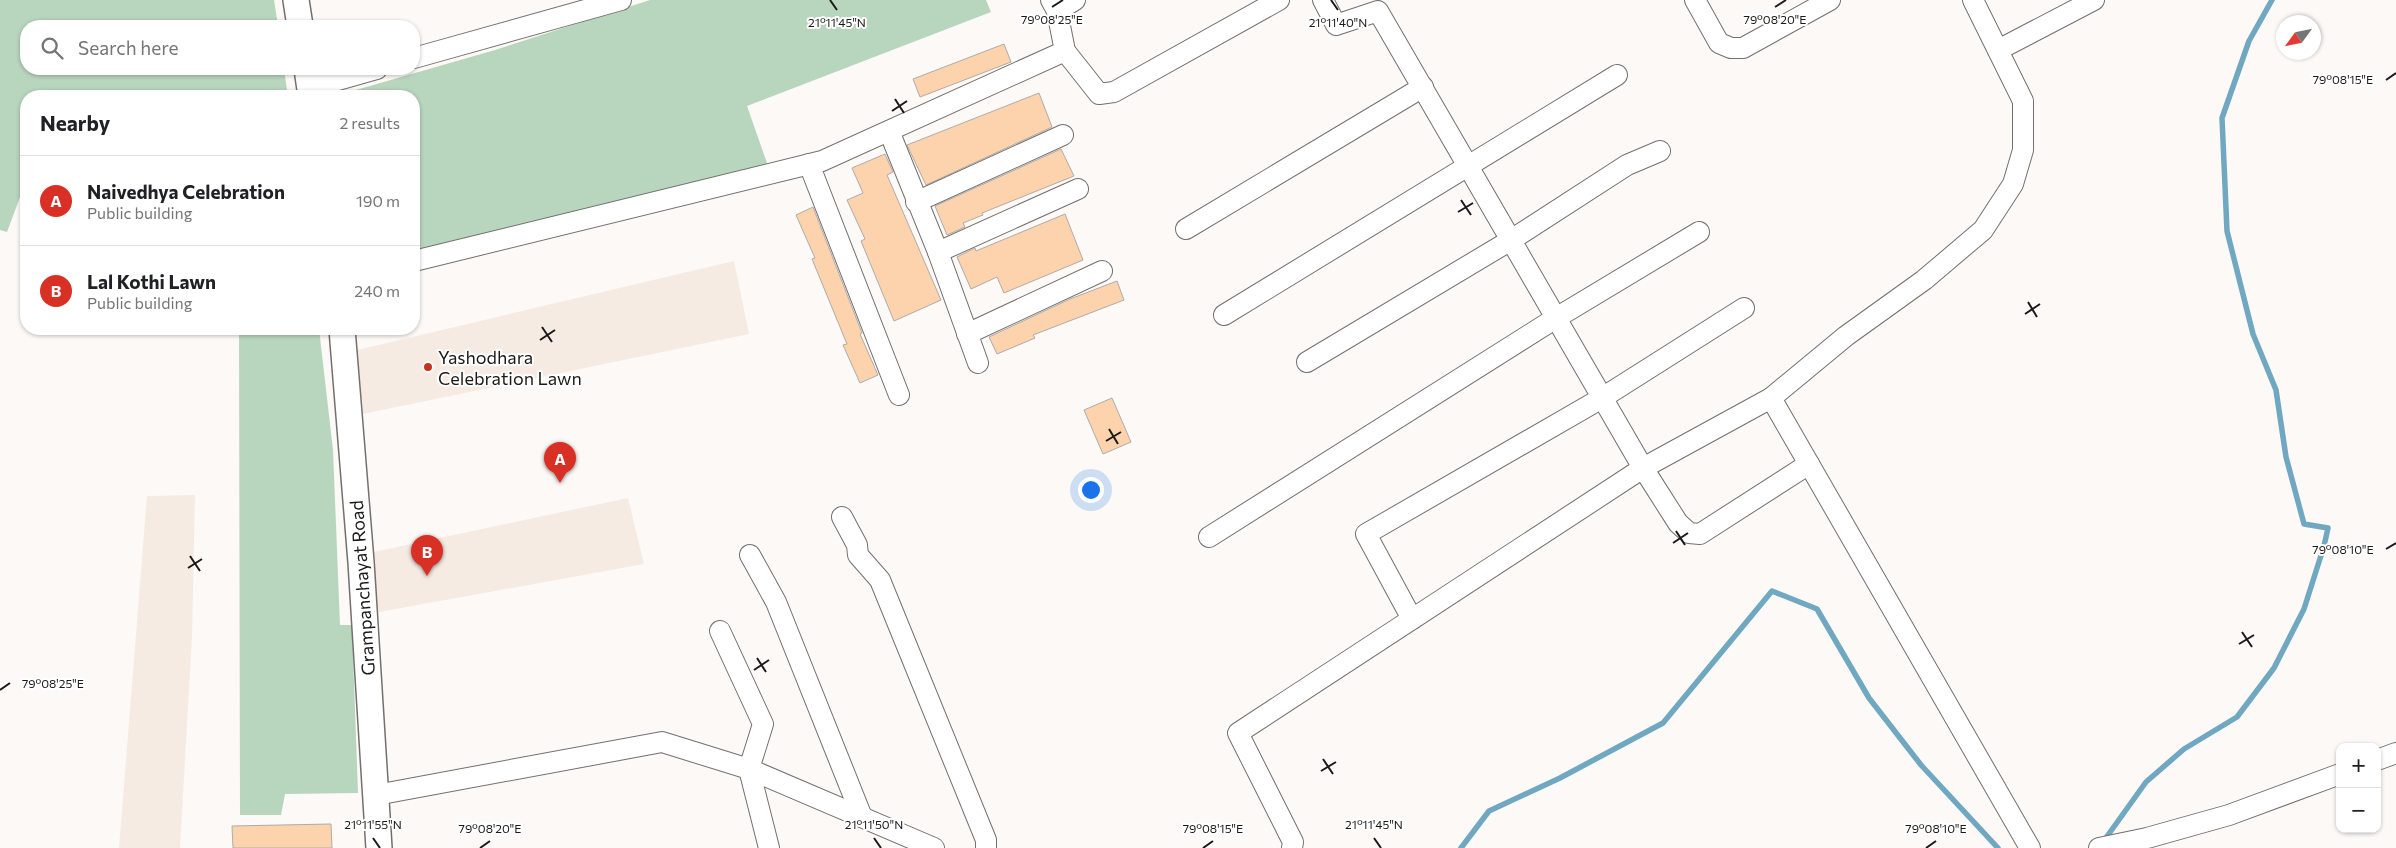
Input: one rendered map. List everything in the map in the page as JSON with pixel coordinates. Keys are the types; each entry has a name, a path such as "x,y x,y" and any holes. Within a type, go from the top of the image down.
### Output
{"street":[{"path":"296,0 299,20"},
{"path":"420,56 621,0"},
{"path":"1075,0 1054,5 1065,51 1099,94 1114,92 1279,0"},
{"path":"1323,0 1336,25 1378,11 1643,468 1678,523 1689,533 1700,534 1809,464"},
{"path":"1695,0 1719,43 1737,49 1743,48 1830,0"},
{"path":"1292,848 1293,842 1238,733 1643,468 1771,398 1846,336 1924,280 1983,230 2013,184 2023,150 2023,101 1973,0"},
{"path":"1998,50 2094,0"},
{"path":"420,260 822,161 1065,51"},
{"path":"309,84 350,75"},
{"path":"1224,315 1617,75"},
{"path":"1186,229 1423,87"},
{"path":"889,131 916,202 938,252 978,363"},
{"path":"916,202 1063,135"},
{"path":"1307,362 1511,240 1626,165 1660,151"},
{"path":"809,164 899,395"},
{"path":"938,252 1078,189"},
{"path":"1209,537 1556,318 1699,232"},
{"path":"967,334 1102,271"},
{"path":"1412,618 1366,534 1602,398 1744,308"},
{"name":"Grampanchayat Road","path":"342,335 361,562 379,848"},
{"path":"1771,398 2030,848"},
{"path":"842,517 857,545 858,555 880,580 986,840 986,848"},
{"path":"750,555 776,602 862,817"},
{"path":"720,631 763,724 749,769 769,848"},
{"path":"376,795 662,742 749,769 934,848"},
{"path":"2381,758 2396,752"},
{"path":"2099,848 2147,838 2229,815 2336,775"}],"shaded area":[{"path":"734,261 749,334 363,414 357,350"},
{"path":"195,495 192,637 180,848 119,848 147,496"},
{"path":"628,498 644,564 374,613 369,553"}],"green space":[{"path":"0,0 274,0 277,20 20,20 20,75 285,75 287,90 20,90 20,197 7,232 0,230"},
{"path":"650,0 986,0 991,12 747,106 768,166 420,254 420,90 356,90 408,75 420,75 420,72 495,50"},
{"path":"239,335 320,335 333,450 340,625 352,625 358,793 285,794 281,815 240,815"}],"building":[{"path":"1004,44 1011,62 920,97 913,79"},
{"path":"1039,93 1052,127 926,185 907,145"},
{"path":"1061,149 1074,176 982,213 983,215 963,223 965,227 947,235 935,206"},
{"path":"885,154 893,172 887,175 941,300 894,321 861,241 865,239 847,200 863,193 852,168"},
{"path":"813,207 862,333 860,334 878,375 860,383 843,345 847,344 812,259 815,258 796,215"},
{"path":"1065,214 1083,260 1004,293 997,277 971,289 957,257 975,248 976,251"},
{"path":"1117,281 1124,300 1033,335 1035,338 997,354 989,337 1070,299"},
{"path":"1112,398 1131,442 1103,454 1084,410"},
{"path":"331,824 332,848 233,848 232,826"}],"waterway":[{"path":"2103,842 2146,782 2184,749 2237,717 2274,668 2304,609 2328,528 2304,524 2286,457 2276,390 2253,334 2227,231 2222,118 2249,41 2272,0"},
{"path":"1461,848 1489,811 1560,778 1663,723 1772,591 1817,609 1869,698 1921,765 1998,848"}],"place":[{"name":"Yashodhara Celebration Lawn","path":"428,367"},
{"name":"Naivedhya Celebration","path":"560,483"},
{"name":"Lal Kothi Lawn","path":"427,576"}]}
